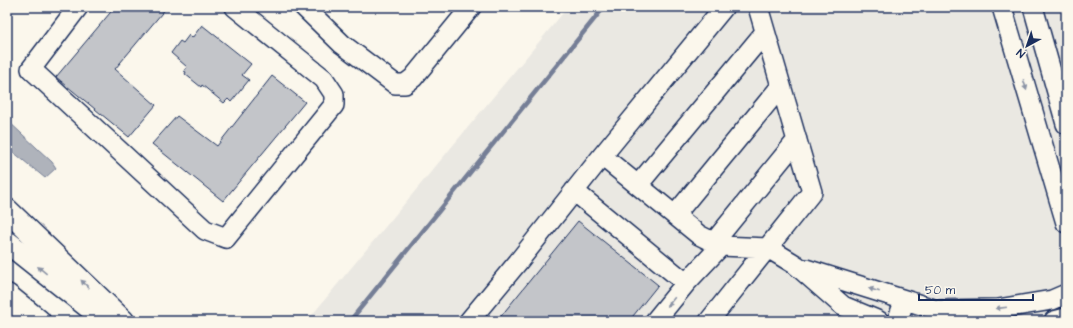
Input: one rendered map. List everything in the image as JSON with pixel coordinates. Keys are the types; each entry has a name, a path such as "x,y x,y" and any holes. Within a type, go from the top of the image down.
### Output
{"highway":[{"path":"7,210 123,321"},
{"path":"7,242 105,321"},
{"path":"7,295 39,321"},
{"path":"7,317 13,321"}],"street":[{"path":"78,7 32,69 205,230 226,238 334,105 334,94 324,79 242,9"},
{"path":"304,7 342,44 395,84 405,84 413,78 472,7"},
{"path":"469,321 724,7"},
{"path":"709,321 812,192 758,7"},
{"path":"1002,7 1066,223"},
{"path":"1033,7 1066,124"},
{"path":"638,185 765,32"},
{"path":"675,215 781,86"},
{"path":"655,321 718,244 797,140"},
{"path":"602,156 699,235 718,244 768,248 796,265 842,306 879,321"},
{"path":"574,191 686,283"},
{"path":"796,265 826,276 937,310 998,309 1052,300 1066,294"},
{"path":"897,321 905,300"},
{"path":"1054,321 1066,318"}],"shaded area":[{"path":"568,7 1066,7 1066,321 307,321"},
{"path":"7,120 52,162 56,168 45,178 7,147"}],"building":[{"path":"115,7 167,7 115,69 156,105 129,137 56,77"},
{"path":"202,25 251,64 242,75 249,80 231,102 228,99 224,103 202,85 201,87 185,74 186,72 184,71 187,67 171,53 180,41 183,43 189,35 192,38"},
{"path":"272,76 305,102 223,201 152,144 177,116 217,146"},
{"path":"578,221 658,285 629,321 497,321"}],"waterway":[{"path":"350,321 604,7"}]}
